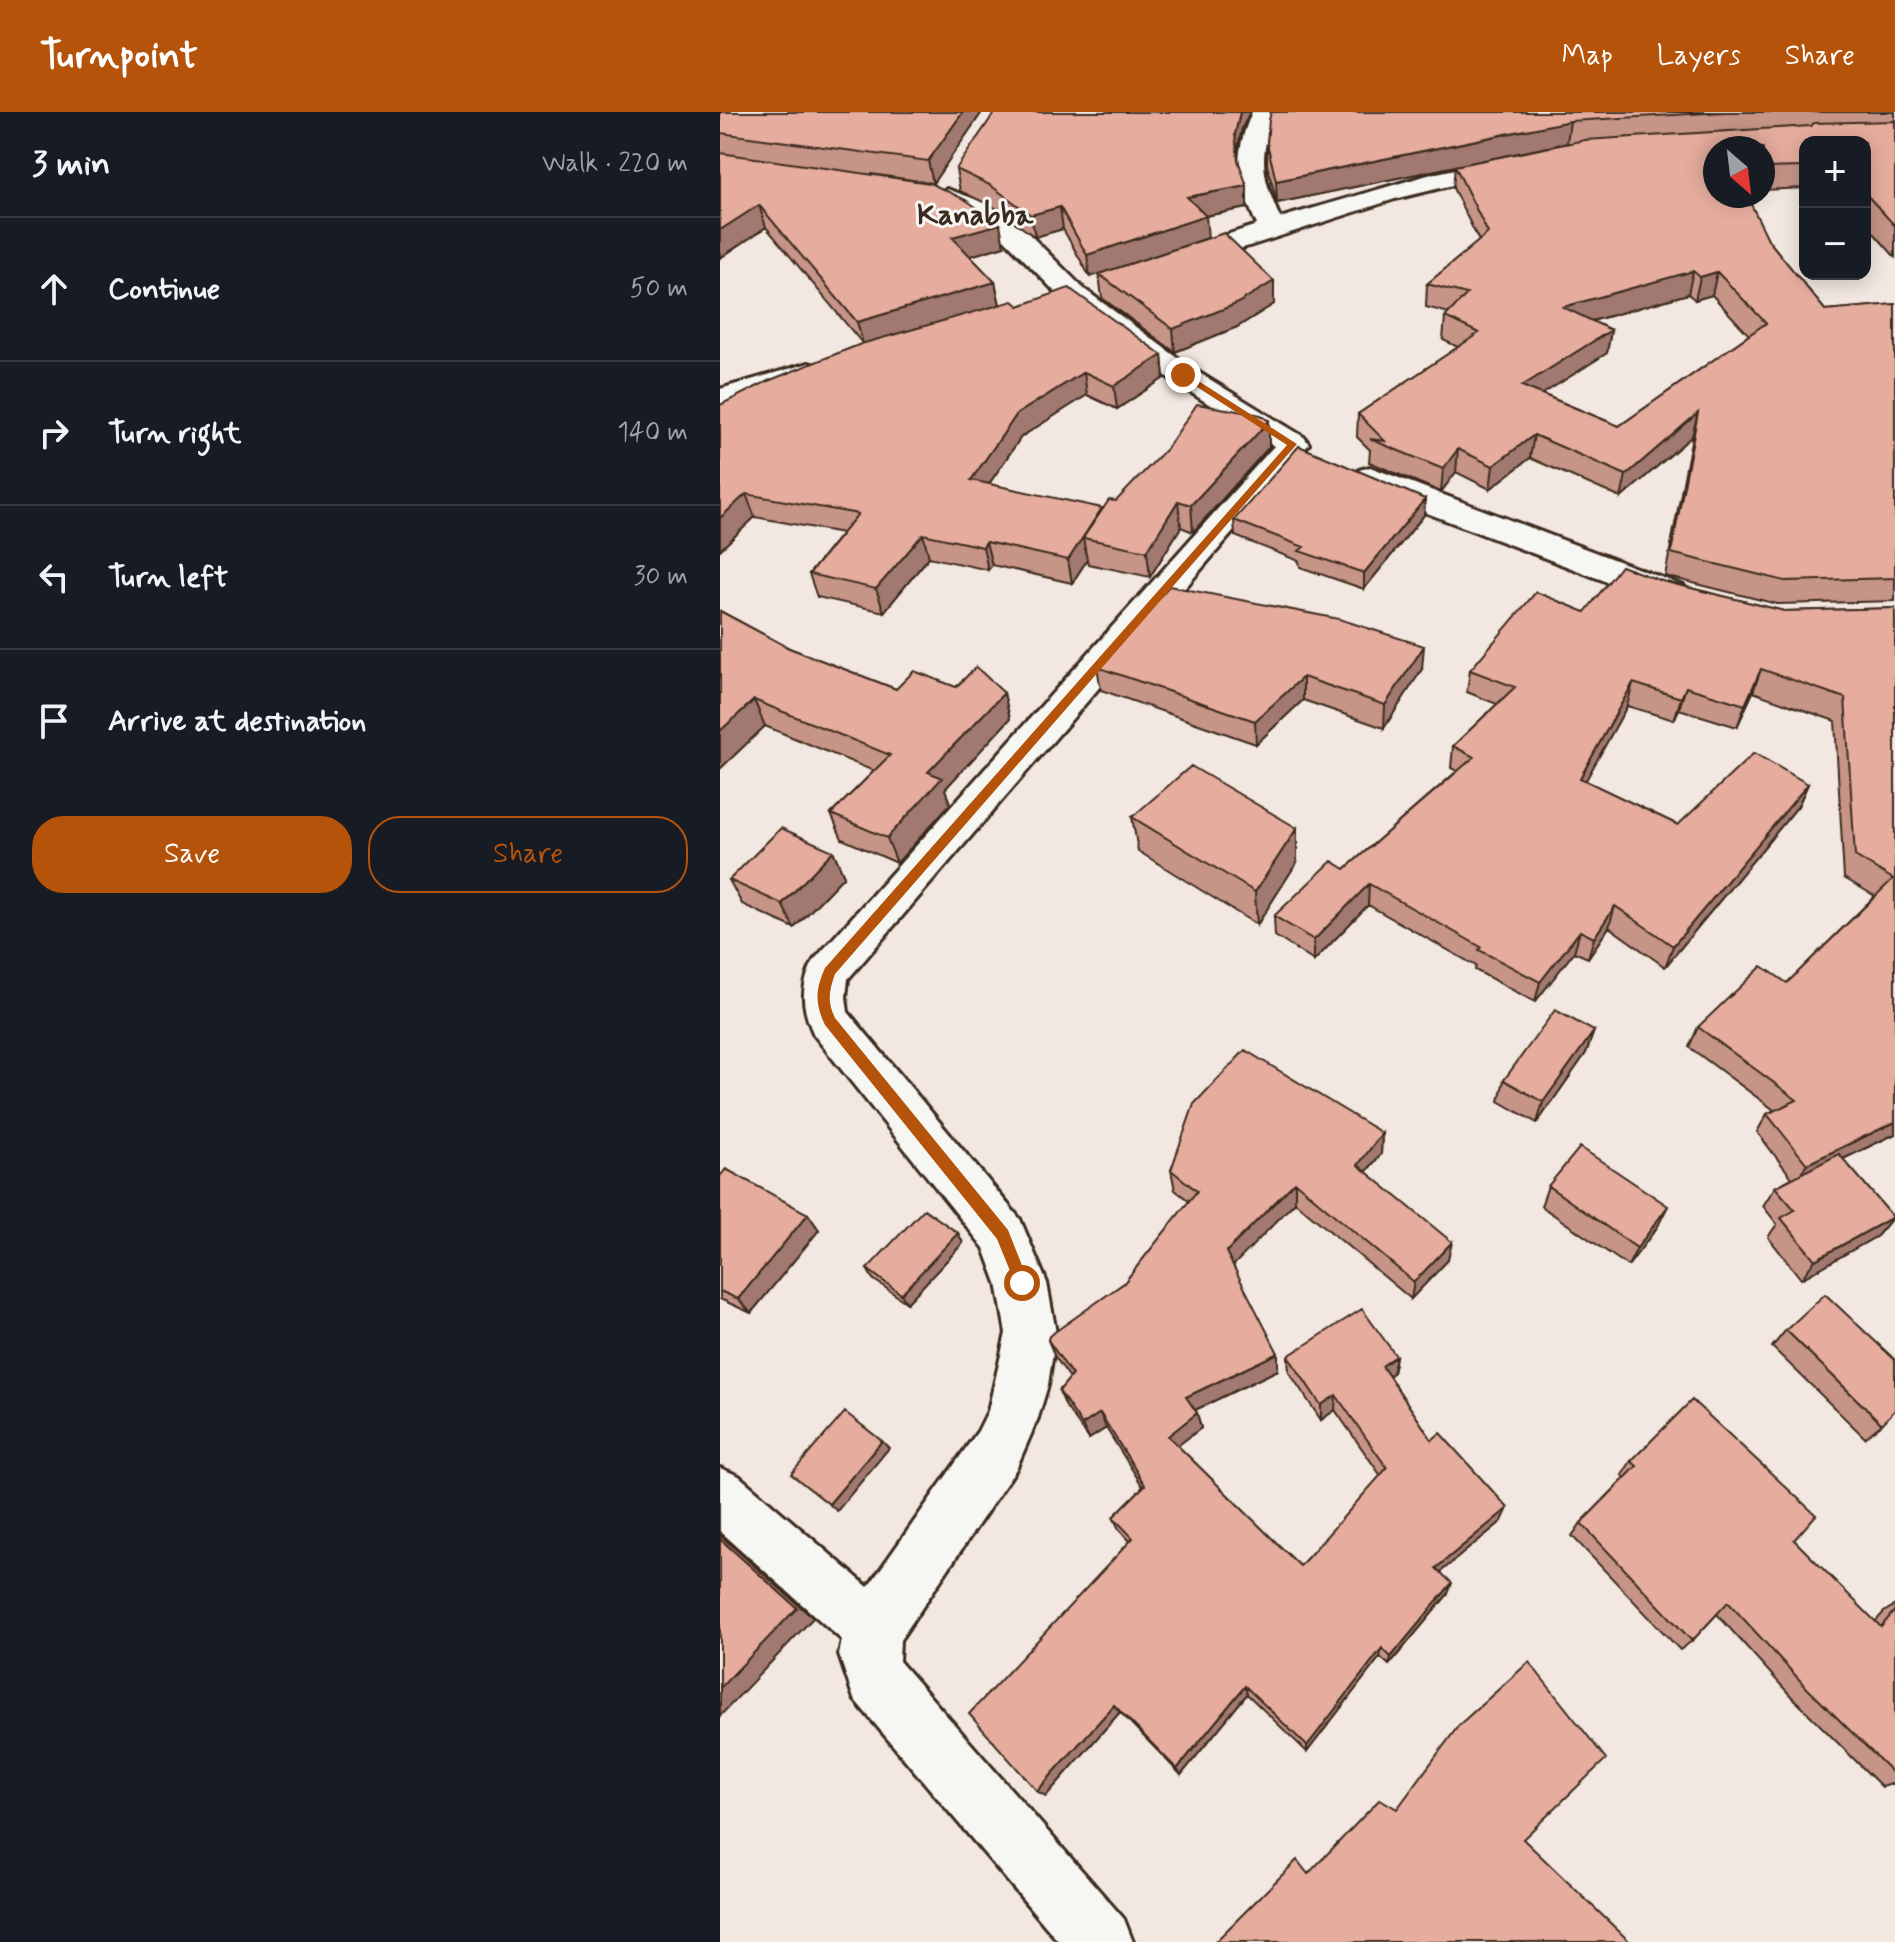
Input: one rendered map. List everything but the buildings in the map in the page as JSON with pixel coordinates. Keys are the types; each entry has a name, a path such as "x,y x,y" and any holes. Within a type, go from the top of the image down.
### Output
{"street":[{"path":"1264,112 1249,155 1249,175 1272,228"},
{"path":"1159,266 1272,228 1449,176 1537,159"},
{"path":"958,171 934,194 977,209 1014,234 1074,295 1183,375 1317,454 1438,506 1669,593 1700,601"},
{"path":"720,398 837,364"},
{"path":"1101,1942 875,1678 868,1655 873,1629 997,1450 1012,1418 1022,1385 1031,1333 1022,1283 1003,1235 830,1022 822,1005 829,972 1317,454"},
{"path":"720,1495 873,1629"}],"district":[{"name":"Kanabba","path":"975,214"}],"route":[{"path":"1022,1283 1003,1235 968,1188 830,1022 822,1005 824,989 829,972 1293,444 1183,375"}]}
